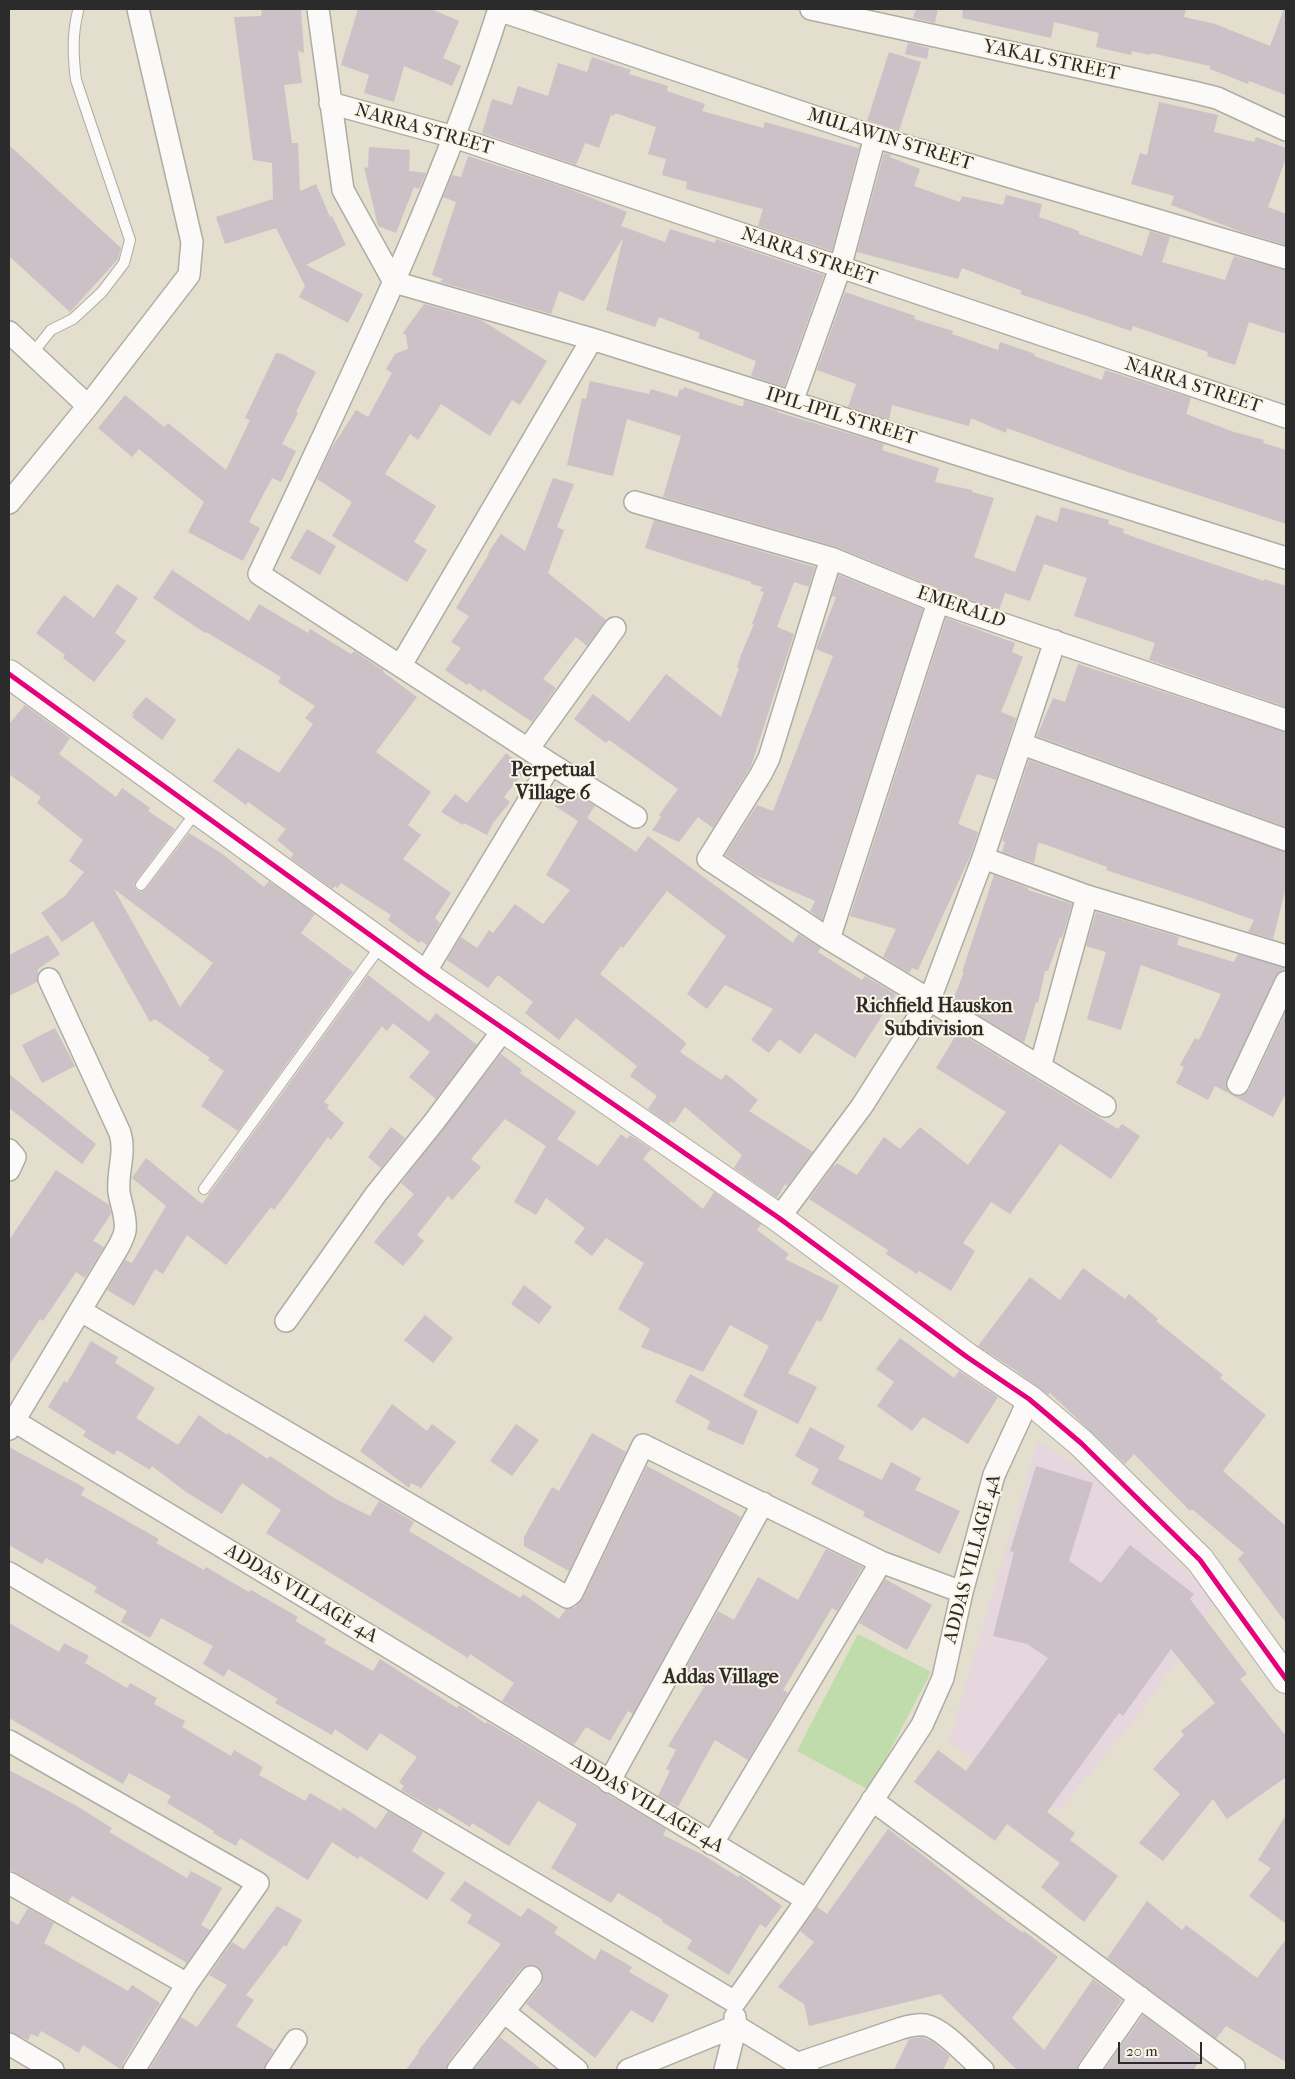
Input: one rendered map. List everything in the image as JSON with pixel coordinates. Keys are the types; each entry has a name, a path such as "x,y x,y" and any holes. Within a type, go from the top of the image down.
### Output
{"main road":[{"path":"9,674 424,974 779,1218 967,1357 1029,1399 1081,1442 1200,1560 1286,1679"}],"street":[{"path":"9,503 88,406 189,275 192,242 138,9"},
{"path":"318,9 343,190 394,282"},
{"path":"499,9 454,137 394,282 259,574 401,664 551,764 636,817"},
{"name":"MULAWIN STREET","path":"499,9 875,137 1286,258"},
{"name":"YAKAL STREET","path":"811,9 1217,98 1286,130"},
{"name":"NARRA STREET","path":"330,103 454,137 1286,417"},
{"path":"792,402 840,268 875,137"},
{"name":"IPIL-IPIL STREET","path":"394,282 592,339 1286,558"},
{"path":"9,332 88,406"},
{"path":"401,664 592,339"},
{"name":"EMERALD","path":"635,502 831,558 938,602 1286,720"},
{"path":"831,558 769,758 762,774 708,858 829,939 1105,1106"},
{"path":"829,939 938,602"},
{"path":"528,749 615,628"},
{"path":"779,1218 862,1106 930,999 983,858 1055,641"},
{"path":"1022,744 1286,840"},
{"path":"424,974 551,764"},
{"path":"983,858 1087,896 1286,956"},
{"path":"1040,1066 1087,896"},
{"path":"12,1425 81,1311 119,1246 125,1232 124,1211 119,1191 124,1145 49,980"},
{"path":"1238,1084 1286,982"},
{"path":"286,1321 376,1194 434,1122 504,1029"},
{"path":"9,1150 14,1157 9,1170"},
{"path":"81,1311 567,1597 572,1593 644,1445 881,1562 962,1592"},
{"name":"ADDAS VILLAGE 4A","path":"12,1425 807,1900 922,1725 943,1678 962,1592 994,1475 1029,1399"},
{"path":"609,1782 762,1503"},
{"path":"712,1844 881,1562"},
{"path":"9,1573 735,2002"},
{"path":"9,1741 258,1884 187,1984 134,2070"},
{"path":"872,1800 1234,2067"},
{"path":"9,1883 187,1984"},
{"path":"725,2070 736,2026 735,2002 807,1900"},
{"path":"458,2070 531,1977"},
{"path":"1089,2070 1140,1997"},
{"path":"504,2012 577,2070"},
{"path":"736,2026 802,2067 907,2027 926,2025 939,2032 983,2070"},
{"path":"628,2070 736,2026"},
{"path":"276,2070 296,2040"},
{"path":"9,2044 53,2070"}],"lane":[{"path":"32,354 51,330 73,319 102,292 124,263 130,240 76,80 73,52 74,28 78,11"},
{"path":"141,885 197,810"},
{"path":"204,1189 383,944"}],"shaded area":[{"path":"1038,1441 1093,1476 1217,1601 1141,1712 1060,1809 1022,1797 949,1741"}],"green space":[{"path":"858,1634 931,1672 869,1790 797,1751"}],"building":[{"path":"262,9 301,9 304,53 298,51 302,83 284,85 292,143 298,143 300,191 316,184 330,217 332,216 346,245 306,265 363,294 348,323 299,297 305,286 276,228 225,244 216,217 273,199 272,163 253,160 234,17 261,16"},
{"path":"358,9 431,9 459,21 443,58 461,66 452,86 404,66 394,102 364,93 369,75 341,65"},
{"path":"916,9 938,9 935,23 913,18"},
{"path":"963,9 1186,9 1184,17 1215,24 1270,46 1284,9 1286,9 1286,95 1249,81 1248,84 1210,69 1210,66 1151,53 1150,55 1132,51 1131,55 1096,47 1099,33 1054,22 1051,38 962,18"},
{"path":"908,43 929,48 927,59 905,54"},
{"path":"889,52 921,62 899,131 867,121"},
{"path":"592,57 631,70 629,74 668,86 667,91 705,104 702,111 763,128 765,122 858,148 860,145 832,251 758,226 763,209 686,189 687,182 662,175 666,159 648,154 656,127 615,113 614,116 611,115 599,148 585,143 576,165 482,133 492,99 512,105 518,86 548,96 558,63 587,72"},
{"path":"1159,102 1218,115 1214,132 1254,142 1256,137 1286,148 1286,158 1268,207 1286,214 1286,245 1242,232 1171,205 1174,196 1131,184 1140,153 1147,155"},
{"path":"9,145 121,248 118,259 70,312 9,256"},
{"path":"369,147 410,150 409,171 426,173 419,189 414,187 396,233 378,226 364,167 368,168"},
{"path":"884,153 920,169 914,186 960,202 962,196 1003,205 1006,195 1042,204 1039,217 1079,231 1079,234 1142,256 1150,231 1170,237 1162,262 1225,280 1234,256 1286,270 1286,334 1249,322 1235,365 1207,356 1208,352 1133,326 1131,331 1020,294 1022,291 962,268 958,279 857,252"},
{"path":"468,156 567,188 627,212 621,226 665,242 670,229 715,243 716,239 824,275 784,387 751,376 756,361 698,338 700,333 659,317 655,327 606,310 623,238 584,301 559,291 551,314 440,282 443,279 432,275 456,202 443,197 452,175 461,177"},
{"path":"845,292 915,316 914,319 953,331 952,334 998,350 1000,342 1102,380 1105,370 1191,398 1186,414 1234,432 1264,440 1263,443 1286,450 1286,524 1125,471 1007,428 1006,433 971,418 969,426 892,405 889,420 848,407 856,384 817,370"},
{"path":"424,304 481,320 547,361 520,405 512,400 490,436 441,404 418,440 410,434 385,474 436,506 414,542 427,550 407,582 332,536 352,502 317,479 331,449 356,410 368,417 392,373 386,369 395,354 408,349 406,335 403,333"},
{"path":"276,353 282,354 316,372 282,444 296,451 281,482 272,478 249,522 260,528 243,561 188,532 204,502 139,449 132,457 98,428 125,395 164,427 168,423 226,470 250,420 245,418"},
{"path":"590,381 649,394 651,389 677,397 680,389 683,390 684,387 740,406 743,406 744,400 777,412 884,444 882,450 939,468 935,482 972,490 972,492 994,498 974,557 1015,572 1036,515 1057,522 1061,507 1109,520 1108,524 1124,529 1123,533 1174,551 1264,581 1264,579 1286,586 1286,707 1149,660 1155,643 1074,616 1087,578 1044,564 1030,601 1005,593 999,610 942,590 834,546 663,497 681,436 627,419 613,476 567,465 582,398 586,399"},
{"path":"553,478 574,484 557,527 564,530 548,573 606,620 587,646 576,637 543,679 556,688 532,722 483,689 481,692 469,683 467,685 445,670 461,648 451,642 469,616 456,608 501,534 525,551"},
{"path":"654,520 815,567 809,587 794,582 777,627 794,634 751,766 713,828 698,817 679,842 652,830 661,817 659,815 678,789 609,740 606,743 574,719 593,694 629,722 666,674 721,717 764,592 760,591 762,587 751,584 751,582 645,548"},
{"path":"307,529 336,546 320,575 290,558"},
{"path":"172,570 249,621 259,604 308,633 310,629 351,654 354,651 384,670 383,672 417,697 376,752 431,792 408,825 421,835 403,859 451,893 435,918 440,923 427,945 421,941 419,943 388,920 391,915 341,883 337,888 335,886 333,889 290,858 294,854 277,840 286,829 248,802 246,805 213,781 238,748 279,773 313,724 305,718 315,706 278,682 281,677 205,633 153,598"},
{"path":"839,575 923,609 822,920 810,911 815,901 755,875 725,855 757,805 773,811 833,656 816,649 836,597 832,596"},
{"path":"117,584 138,598 115,633 126,641 94,682 63,658 65,655 36,633 64,595 94,618"},
{"path":"946,618 1015,643 1012,652 1023,657 1001,712 1016,718 996,780 977,774 958,824 978,832 971,854 918,970 912,968 909,973 883,957 896,929 850,916"},
{"path":"1078,664 1286,732 1286,827 1037,736 1053,698 1065,702"},
{"path":"146,697 176,720 162,740 132,717 134,715 132,713"},
{"path":"25,705 70,738 59,754 116,797 122,788 150,808 148,811 175,829 136,881 134,885 136,890 141,892 146,889 189,833 221,853 264,887 269,881 315,914 301,933 353,972 238,1131 201,1106 224,1071 208,1060 210,1058 155,1019 150,1022 93,921 62,942 41,913 65,896 84,872 69,861 83,840 37,803 41,797 9,774 9,724","holes":["114,889 213,963 180,1007"]},
{"path":"506,753 526,769 504,797 510,802 493,823 487,835 464,823 463,825 441,812 455,794 467,803"},
{"path":"1029,760 1286,852 1286,887 1273,939 1248,932 1254,920 1106,870 1107,867 1044,844 1038,843 1034,863 1002,852 1005,842 1002,841"},
{"path":"566,788 595,806 587,818 636,852 648,836 793,943 798,934 821,948 818,952 862,980 865,976 896,994 855,1058 815,1033 800,1054 779,1039 769,1053 751,1040 773,1009 725,985 707,1009 687,994 726,936 667,891 623,948 621,946 600,974 684,1041 686,1044 680,1052 721,1080 726,1074 758,1100 749,1111 813,1152 787,1186 785,1184 777,1198 734,1168 742,1155 685,1107 674,1123 671,1121 669,1124 648,1109 657,1096 630,1076 637,1066 576,1018 559,1040 525,1013 533,1002 498,975 488,988 447,960 461,937 477,948 489,930 493,933 515,904 543,924 570,890 546,875 578,821 555,806"},
{"path":"994,875 1028,888 1028,890 1072,904 1062,938 1060,937 1048,971 1045,971 1038,1003 1036,1002 1024,1043 953,1000 964,972 962,972"},
{"path":"1096,912 1179,937 1177,945 1234,962 1238,954 1286,968 1275,977 1226,1085 1228,1092 1233,1095 1245,1094 1249,1090 1286,1011 1286,1093 1273,1117 1215,1086 1208,1100 1176,1083 1184,1067 1180,1065 1195,1038 1199,1040 1221,994 1141,965 1121,1030 1087,1019 1106,952 1086,946"},
{"path":"48,935 60,954 38,969 37,982 9,996 9,955"},
{"path":"368,975 429,1022 436,1013 477,1045 436,1099 409,1077 430,1052 393,1023 387,1031 382,1026 324,1102 329,1105 327,1108 344,1123 331,1140 328,1137 274,1210 271,1207 226,1265 187,1235 163,1274 155,1269 134,1306 107,1290 125,1260 132,1263 166,1206 132,1178 146,1158 202,1204"},
{"path":"55,1028 75,1066 42,1083 22,1045"},
{"path":"958,1032 1118,1129 1122,1124 1140,1136 1111,1179 1060,1144 1010,1214 991,1202 963,1243 975,1251 951,1291 919,1271 917,1274 886,1254 888,1250 809,1199 837,1163 857,1175 884,1137 900,1149 920,1127 968,1165 1006,1112 936,1068"},
{"path":"501,1054 522,1070 520,1073 576,1112 557,1139 598,1166 621,1134 627,1139 630,1135 651,1149 643,1159 703,1209 714,1192 761,1224 757,1230 789,1254 785,1259 839,1286 821,1322 817,1320 788,1373 817,1387 798,1424 743,1396 769,1346 730,1325 703,1372 641,1347 650,1329 618,1309 644,1263 606,1238 592,1256 574,1242 585,1228 546,1198 536,1215 514,1202 546,1146 505,1119 471,1159 481,1167 452,1200 448,1196 417,1235 424,1241 403,1266 374,1242 414,1194 401,1183"},
{"path":"9,1074 96,1144 82,1164 9,1108"},
{"path":"391,1127 405,1138 381,1168 368,1157"},
{"path":"56,1170 109,1205 111,1214 93,1241 104,1247 85,1278 76,1272 43,1321 40,1319 9,1365 9,1240"},
{"path":"1083,1268 1125,1299 1129,1294 1158,1319 1156,1321 1223,1375 1220,1378 1266,1415 1223,1471 1286,1526 1286,1623 1238,1559 1244,1553 1192,1509 1190,1511 1134,1454 1125,1464 1050,1393 1048,1395 1015,1370 978,1346 1030,1277 1060,1300"},
{"path":"524,1285 552,1307 539,1324 511,1304"},
{"path":"425,1315 453,1338 433,1363 404,1340"},
{"path":"900,1338 954,1378 959,1371 998,1397 968,1444 923,1417 912,1431 877,1406 894,1382 876,1369"},
{"path":"91,1341 118,1357 115,1363 155,1388 136,1418 178,1445 199,1415 227,1435 228,1433 268,1459 270,1456 334,1498 370,1516 379,1501 414,1522 409,1531 520,1598 523,1594 559,1619 566,1609 575,1607 583,1598 647,1466 741,1517 633,1714 628,1711 610,1741 586,1727 574,1745 502,1701 514,1683 470,1654 468,1658 266,1533 281,1510 242,1483 222,1514 186,1492 152,1466 150,1470 117,1450 114,1455 83,1436 86,1431 48,1407 64,1381 67,1383"},
{"path":"690,1374 758,1411 743,1445 707,1429 710,1421 675,1402"},
{"path":"392,1404 427,1431 432,1424 456,1442 421,1488 411,1483 409,1488 360,1451"},
{"path":"516,1424 539,1440 512,1476 490,1461"},
{"path":"810,1427 845,1446 838,1459 882,1480 891,1462 921,1478 915,1490 960,1511 940,1554 863,1516 865,1512 811,1484 819,1469 795,1456"},
{"path":"592,1433 626,1452 569,1571 524,1546 524,1537 552,1487 559,1491"},
{"path":"9,1447 85,1488 81,1495 159,1539 156,1543 204,1570 206,1567 249,1592 251,1590 298,1617 295,1621 326,1639 324,1643 373,1671 380,1659 457,1708 459,1705 486,1724 487,1722 666,1829 663,1835 703,1855 738,1877 740,1875 782,1906 766,1928 760,1924 729,1975 687,1949 692,1940 662,1922 663,1920 618,1893 611,1903 551,1868 577,1824 538,1801 509,1846 472,1823 470,1827 439,1808 437,1811 401,1790 404,1786 399,1782 417,1757 380,1733 367,1751 335,1729 332,1735 275,1703 278,1699 228,1669 224,1677 203,1664 213,1646 161,1618 150,1638 121,1622 127,1611 94,1592 97,1587 46,1558 42,1564 9,1545"},
{"path":"1036,1466 1093,1483 1069,1561 1101,1583 1130,1545 1194,1594 1190,1599 1247,1674 1240,1679 1286,1736 1286,1777 1227,1819 1213,1799 1163,1861 1139,1843 1180,1794 1153,1769 1184,1735 1181,1731 1215,1703 1171,1649 1123,1716 1119,1713 1047,1812 1075,1833 1070,1840 1118,1876 1084,1922 1041,1887 1060,1863 1007,1824 995,1841 914,1782 938,1750 966,1771 1048,1658 1027,1644 993,1636 1014,1552 1010,1551"},
{"path":"826,1549 863,1567 837,1611 832,1608 783,1690 788,1693 748,1760 715,1740 678,1807 658,1796 670,1771 666,1769 676,1750 668,1746 704,1687 682,1675 718,1611 734,1620 758,1577 798,1600"},
{"path":"885,1579 932,1605 907,1650 859,1623"},
{"path":"9,1623 59,1652 64,1643 89,1656 85,1663 127,1688 130,1683 157,1698 154,1704 185,1721 182,1727 231,1756 234,1750 263,1767 259,1775 305,1801 310,1793 341,1811 343,1807 376,1829 388,1811 423,1832 412,1851 445,1873 427,1900 360,1856 358,1859 332,1842 308,1880 240,1838 236,1846 213,1833 214,1831 167,1803 171,1796 129,1773 123,1784 9,1718"},
{"path":"9,1770 75,1805 112,1828 109,1832 187,1878 191,1871 222,1888 201,1925 210,1930 187,1963 72,1896 68,1902 9,1869"},
{"path":"1286,1815 1286,1924 1249,1896 1271,1868 1258,1860"},
{"path":"888,1829 993,1911 1023,1933 1024,1931 1058,1957 1012,2018 1044,2050 1093,1979 1122,2000 1079,2063 1077,2070 1017,2070 940,1994 809,2026 804,2004 778,1987 814,1942 800,1931 817,1907 827,1914"},
{"path":"465,1881 521,1917 528,1908 558,1927 554,1933 595,1960 601,1949 632,1967 629,1972 669,1995 653,2023 631,2010 595,2058 526,2004 541,1985 543,1978 542,1972 538,1967 527,1965 521,1969 448,2062 446,2070 406,2070 418,2051 501,1944 467,1923 472,1915 450,1900"},
{"path":"1147,1901 1182,1930 1186,1925 1257,1978 1286,1939 1286,2062 1226,2026 1216,2039 1107,1958"},
{"path":"277,1906 302,1920 286,1947 284,1945 246,1995 254,2000 236,2026 274,2050 264,2070 149,2070 181,2017 197,2027 227,1985 209,1975 232,1942 244,1950"},
{"path":"28,1908 54,1923 44,1943 128,1991 132,1985 160,2003 123,2063 122,2070 83,2045 79,2053 41,2031 38,2037 31,2034 28,2040 9,2032 9,1919 18,1925"},
{"path":"1143,2015 1201,2059 1193,2070 1104,2070"},
{"path":"500,2037 505,2041 542,2070 474,2070"},
{"path":"922,2037 933,2042 950,2056 943,2070 894,2070 909,2039"}],"transit line":[{"path":"9,674 424,974 779,1218 967,1357 1029,1399 1081,1443 1200,1560 1286,1679"}],"district":[{"name":"Perpetual Village 6","path":"553,782"},
{"name":"Richfield Hauskon Subdivision","path":"934,1018"},
{"name":"Addas Village","path":"721,1678"}]}
